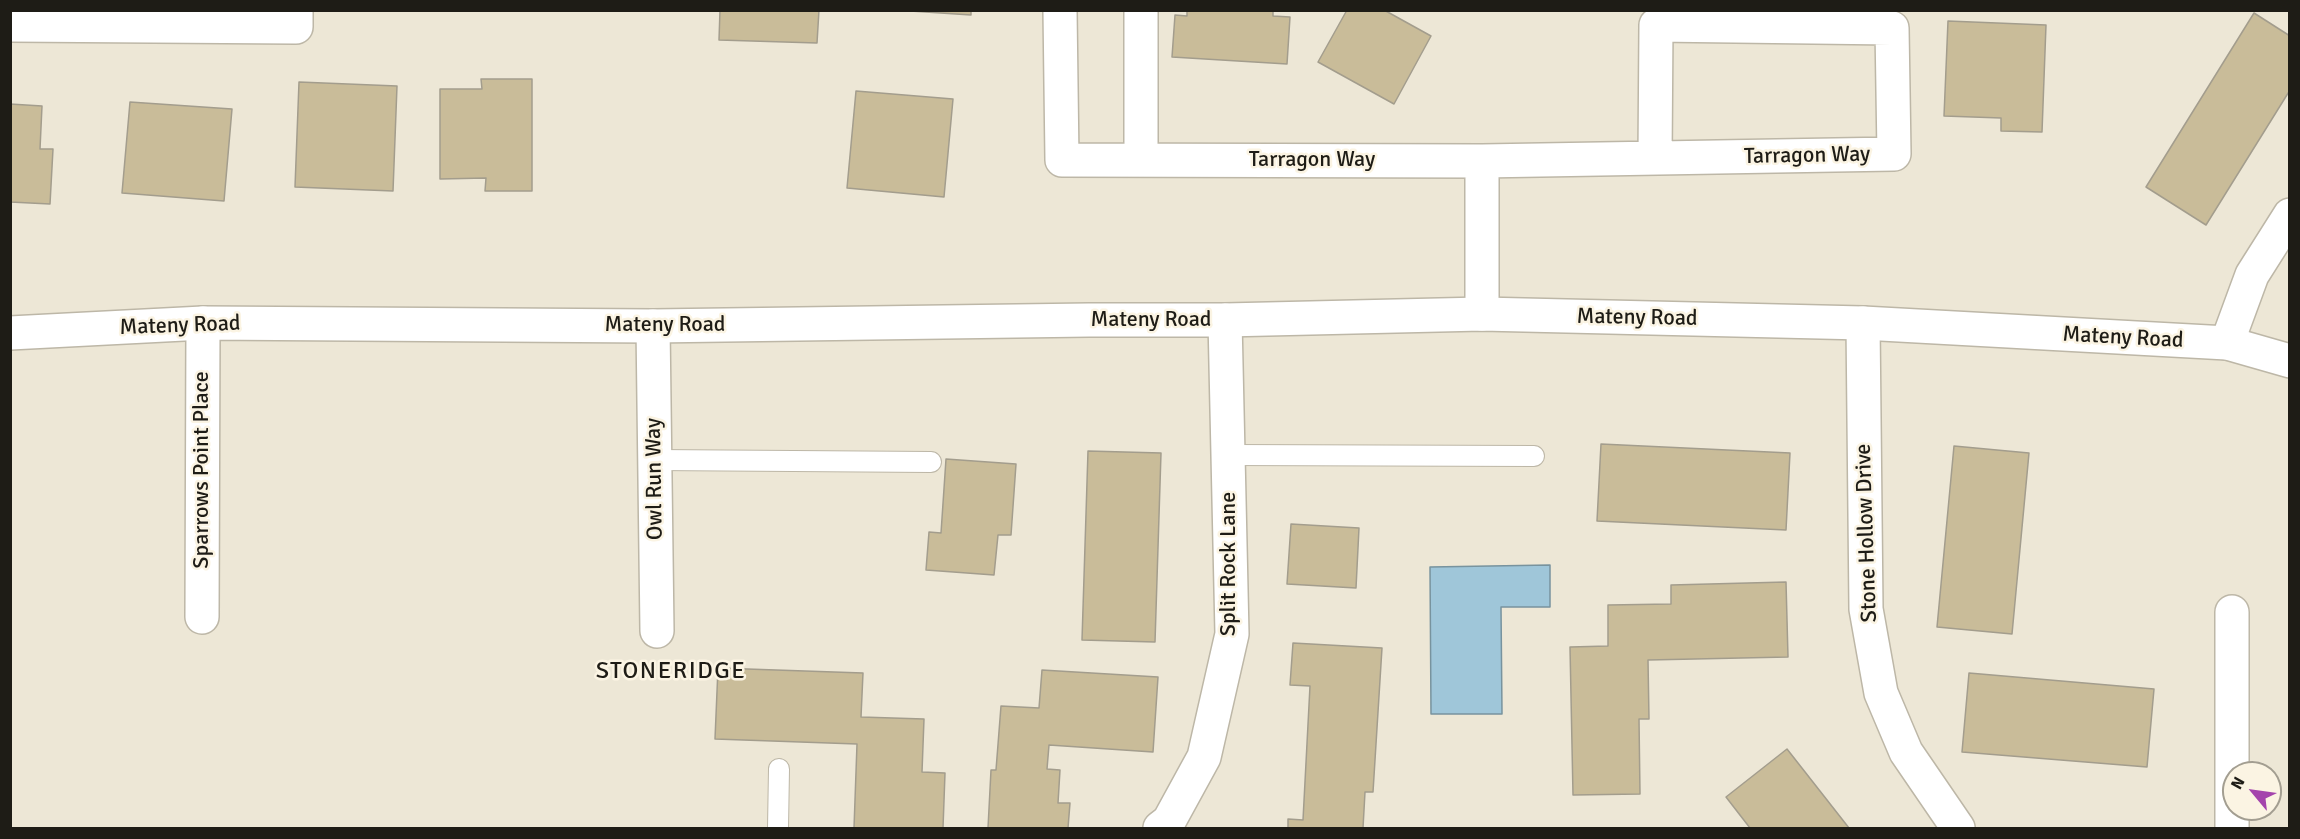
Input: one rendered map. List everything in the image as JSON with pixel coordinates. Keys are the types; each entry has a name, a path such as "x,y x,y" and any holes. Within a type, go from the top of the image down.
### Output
{"street":[{"path":"10,25 296,27 296,10"},
{"name":"Tarragon Way","path":"1060,10 1062,160 1482,161 1894,154 1892,28 1656,25 1655,158"},
{"path":"1141,10 1141,160"},
{"path":"1482,161 1482,314"},
{"path":"2228,343 2252,275 2289,215"},
{"name":"Mateny Road","path":"10,333 203,323 654,326 1225,320 1482,314 1863,324 2228,343 2289,361"},
{"name":"Split Rock Lane","path":"1160,828 1169,821 1204,757 1232,634 1225,320"},
{"name":"Sparrows Point Place","path":"202,617 203,323"},
{"name":"Stone Hollow Drive","path":"1863,324 1866,609 1881,693 1906,752 1958,828"},
{"name":"Owl Run Way","path":"654,326 657,631"},
{"path":"2232,612 2232,828"}],"lane":[{"path":"1228,455 1534,456"},
{"path":"655,460 931,462"},
{"path":"778,828 779,769"}],"water":[{"path":"1550,565 1550,607 1501,607 1502,714 1431,714 1430,567"}],"building":[{"path":"720,10 819,10 817,43 719,40"},
{"path":"895,10 971,10 971,15"},
{"path":"1187,10 1273,10 1273,16 1290,17 1287,64 1172,57 1175,15 1187,16"},
{"path":"1347,10 1384,10 1431,36 1394,104 1318,62"},
{"path":"2254,13 2290,36 2290,90 2206,225 2146,187"},
{"path":"1948,21 2046,25 2042,132 2001,131 2001,118 1944,116"},
{"path":"481,79 532,79 532,191 485,191 486,178 440,179 440,89 482,89"},
{"path":"299,82 397,86 393,191 295,187"},
{"path":"856,91 953,99 944,197 847,188"},
{"path":"130,102 232,109 224,201 122,193"},
{"path":"10,104 42,106 40,149 53,149 50,204 10,202"},
{"path":"1601,444 1790,453 1786,530 1597,521"},
{"path":"1954,446 2029,453 2012,634 1937,627"},
{"path":"1088,451 1161,453 1155,642 1082,640"},
{"path":"946,459 1016,464 1011,535 998,535 994,575 926,570 929,532 941,533"},
{"path":"1291,524 1359,528 1356,588 1287,584"},
{"path":"1786,582 1788,657 1648,660 1649,719 1639,719 1640,794 1573,795 1570,647 1608,646 1608,605 1671,604 1671,585"},
{"path":"1293,643 1382,648 1373,792 1365,792 1363,828 1288,828 1288,819 1303,820 1310,686 1290,685"},
{"path":"718,668 863,673 861,717 924,719 922,772 945,773 943,828 854,828 857,744 715,739"},
{"path":"1042,670 1158,677 1153,752 1049,745 1047,769 1060,770 1058,803 1070,803 1068,828 988,828 991,770 996,770 1001,706 1039,708"},
{"path":"1969,673 2154,689 2147,767 1962,752"},
{"path":"1787,749 1849,828 1750,828 1726,797"}],"district":[{"name":"STONERIDGE","path":"671,672"}]}
